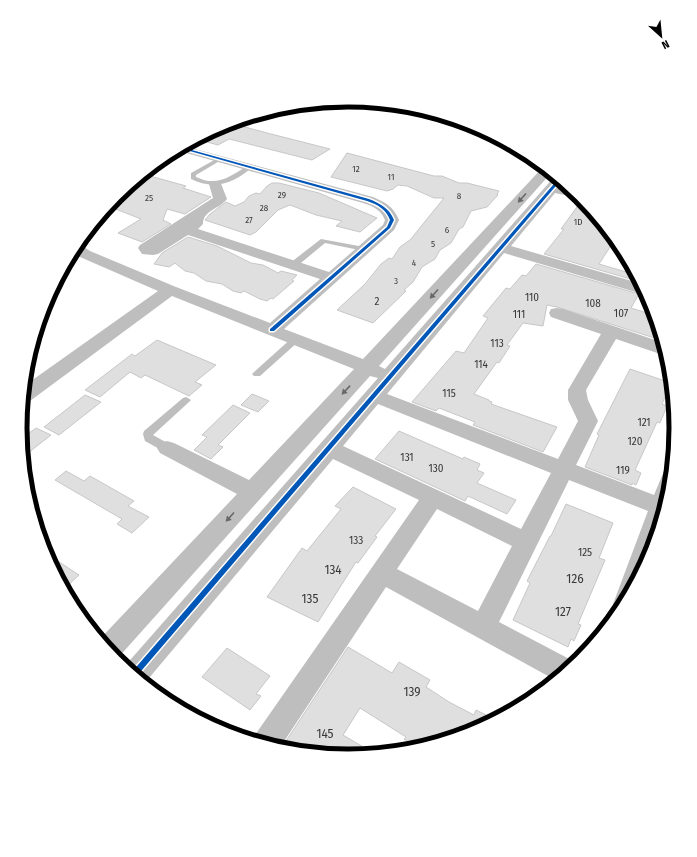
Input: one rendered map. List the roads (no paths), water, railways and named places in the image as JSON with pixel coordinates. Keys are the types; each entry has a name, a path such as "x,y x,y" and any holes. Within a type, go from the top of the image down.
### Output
{"street":[{"path":"188,150 381,205 390,212 392,220 389,228 272,330"},
{"path":"112,646 367,367 553,180"},
{"path":"138,671 502,248 553,181"},
{"path":"215,184 220,199 201,212 196,220 196,224 178,233 293,265 332,278"},
{"path":"502,248 638,288"},
{"path":"80,251 170,290 391,377"},
{"path":"30,391 170,290"},
{"path":"557,313 660,348"},
{"path":"483,627 588,421 578,400 577,390 611,332"},
{"path":"375,396 660,508"},
{"path":"167,448 253,492"},
{"path":"329,448 527,542"},
{"path":"269,740 433,497"},
{"path":"641,562 656,520"},
{"path":"382,573 561,669"}],"lane":[{"path":"220,159 192,176 195,179 215,184 222,183 249,167"},
{"path":"293,265 324,241 364,249"},
{"path":"257,374 296,339"},
{"path":"167,448 152,441 148,434 186,400"}]}
